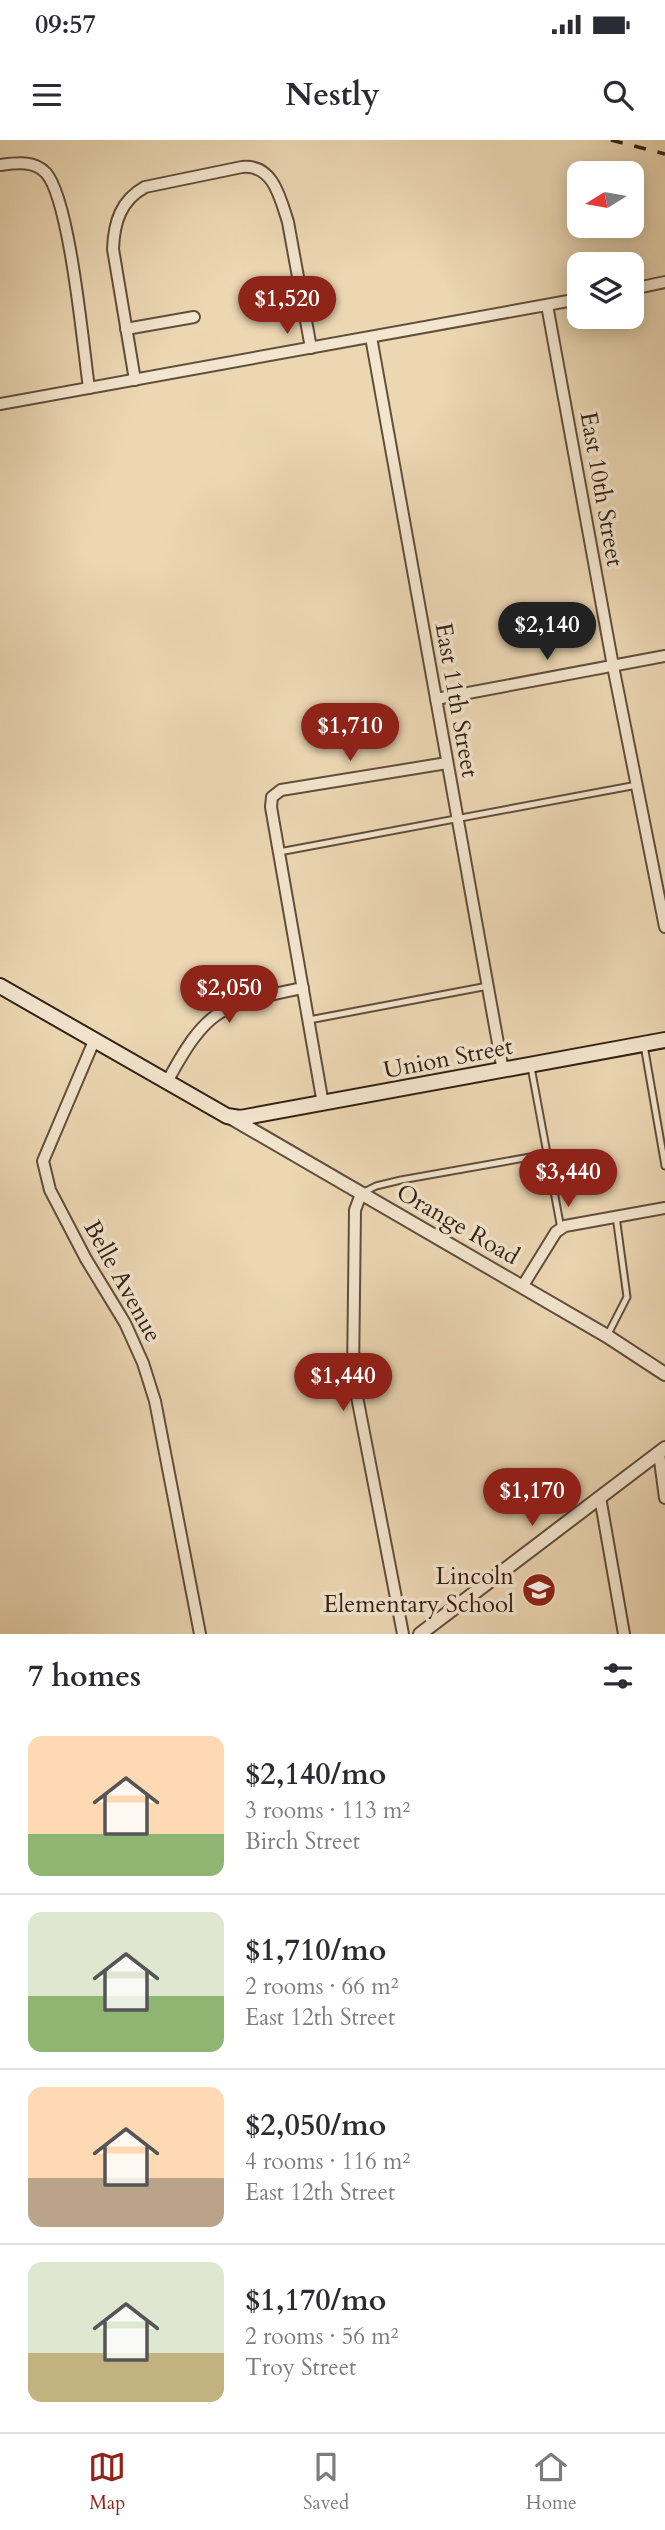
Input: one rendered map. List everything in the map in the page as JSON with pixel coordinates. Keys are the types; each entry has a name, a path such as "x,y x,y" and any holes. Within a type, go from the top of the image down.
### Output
{"main road":[{"name":"Orange Road","path":"0,986 233,1117"},
{"name":"Union Street","path":"233,1117 323,1104 665,1041"}],"street":[{"path":"0,165 22,163 38,167 54,186 70,253 89,388"},
{"path":"135,380 113,249 113,232 121,208 134,194 159,182 253,166 262,169 274,184 288,222 311,348"},
{"path":"644,286 665,282"},
{"path":"0,404 567,301"},
{"name":"East 10th Street","path":"547,305 613,666 665,927"},
{"path":"126,329 194,317"},
{"name":"East 11th Street","path":"371,337 503,1071"},
{"path":"436,699 665,656"},
{"path":"323,1104 271,807 272,797 281,790 447,763"},
{"path":"167,1082 194,1036 218,1013 239,1002 303,988"},
{"name":"Belle Avenue","path":"94,1041 43,1161 45,1174 50,1190 86,1259 125,1323 143,1363 155,1401 200,1634"},
{"name":"Orange Road","path":"233,1117 607,1336 665,1374"},
{"path":"361,1194 355,1210 353,1376 403,1634"},
{"path":"522,1287 556,1231 574,1223 665,1208"},
{"path":"420,1634 662,1451"},
{"path":"662,1451 665,1498"},
{"path":"600,1497 624,1634"}],"lane":[{"path":"279,852 637,785"},
{"path":"309,1020 488,986"},
{"path":"644,1044 665,1166"},
{"path":"530,1065 561,1229"},
{"path":"361,1194 376,1186 401,1180 547,1154"},
{"path":"607,1336 627,1297 616,1216"}],"railway":[{"path":"611,140 665,154"}],"place":[{"name":"Lincoln Elementary School","path":"539,1590"}]}
